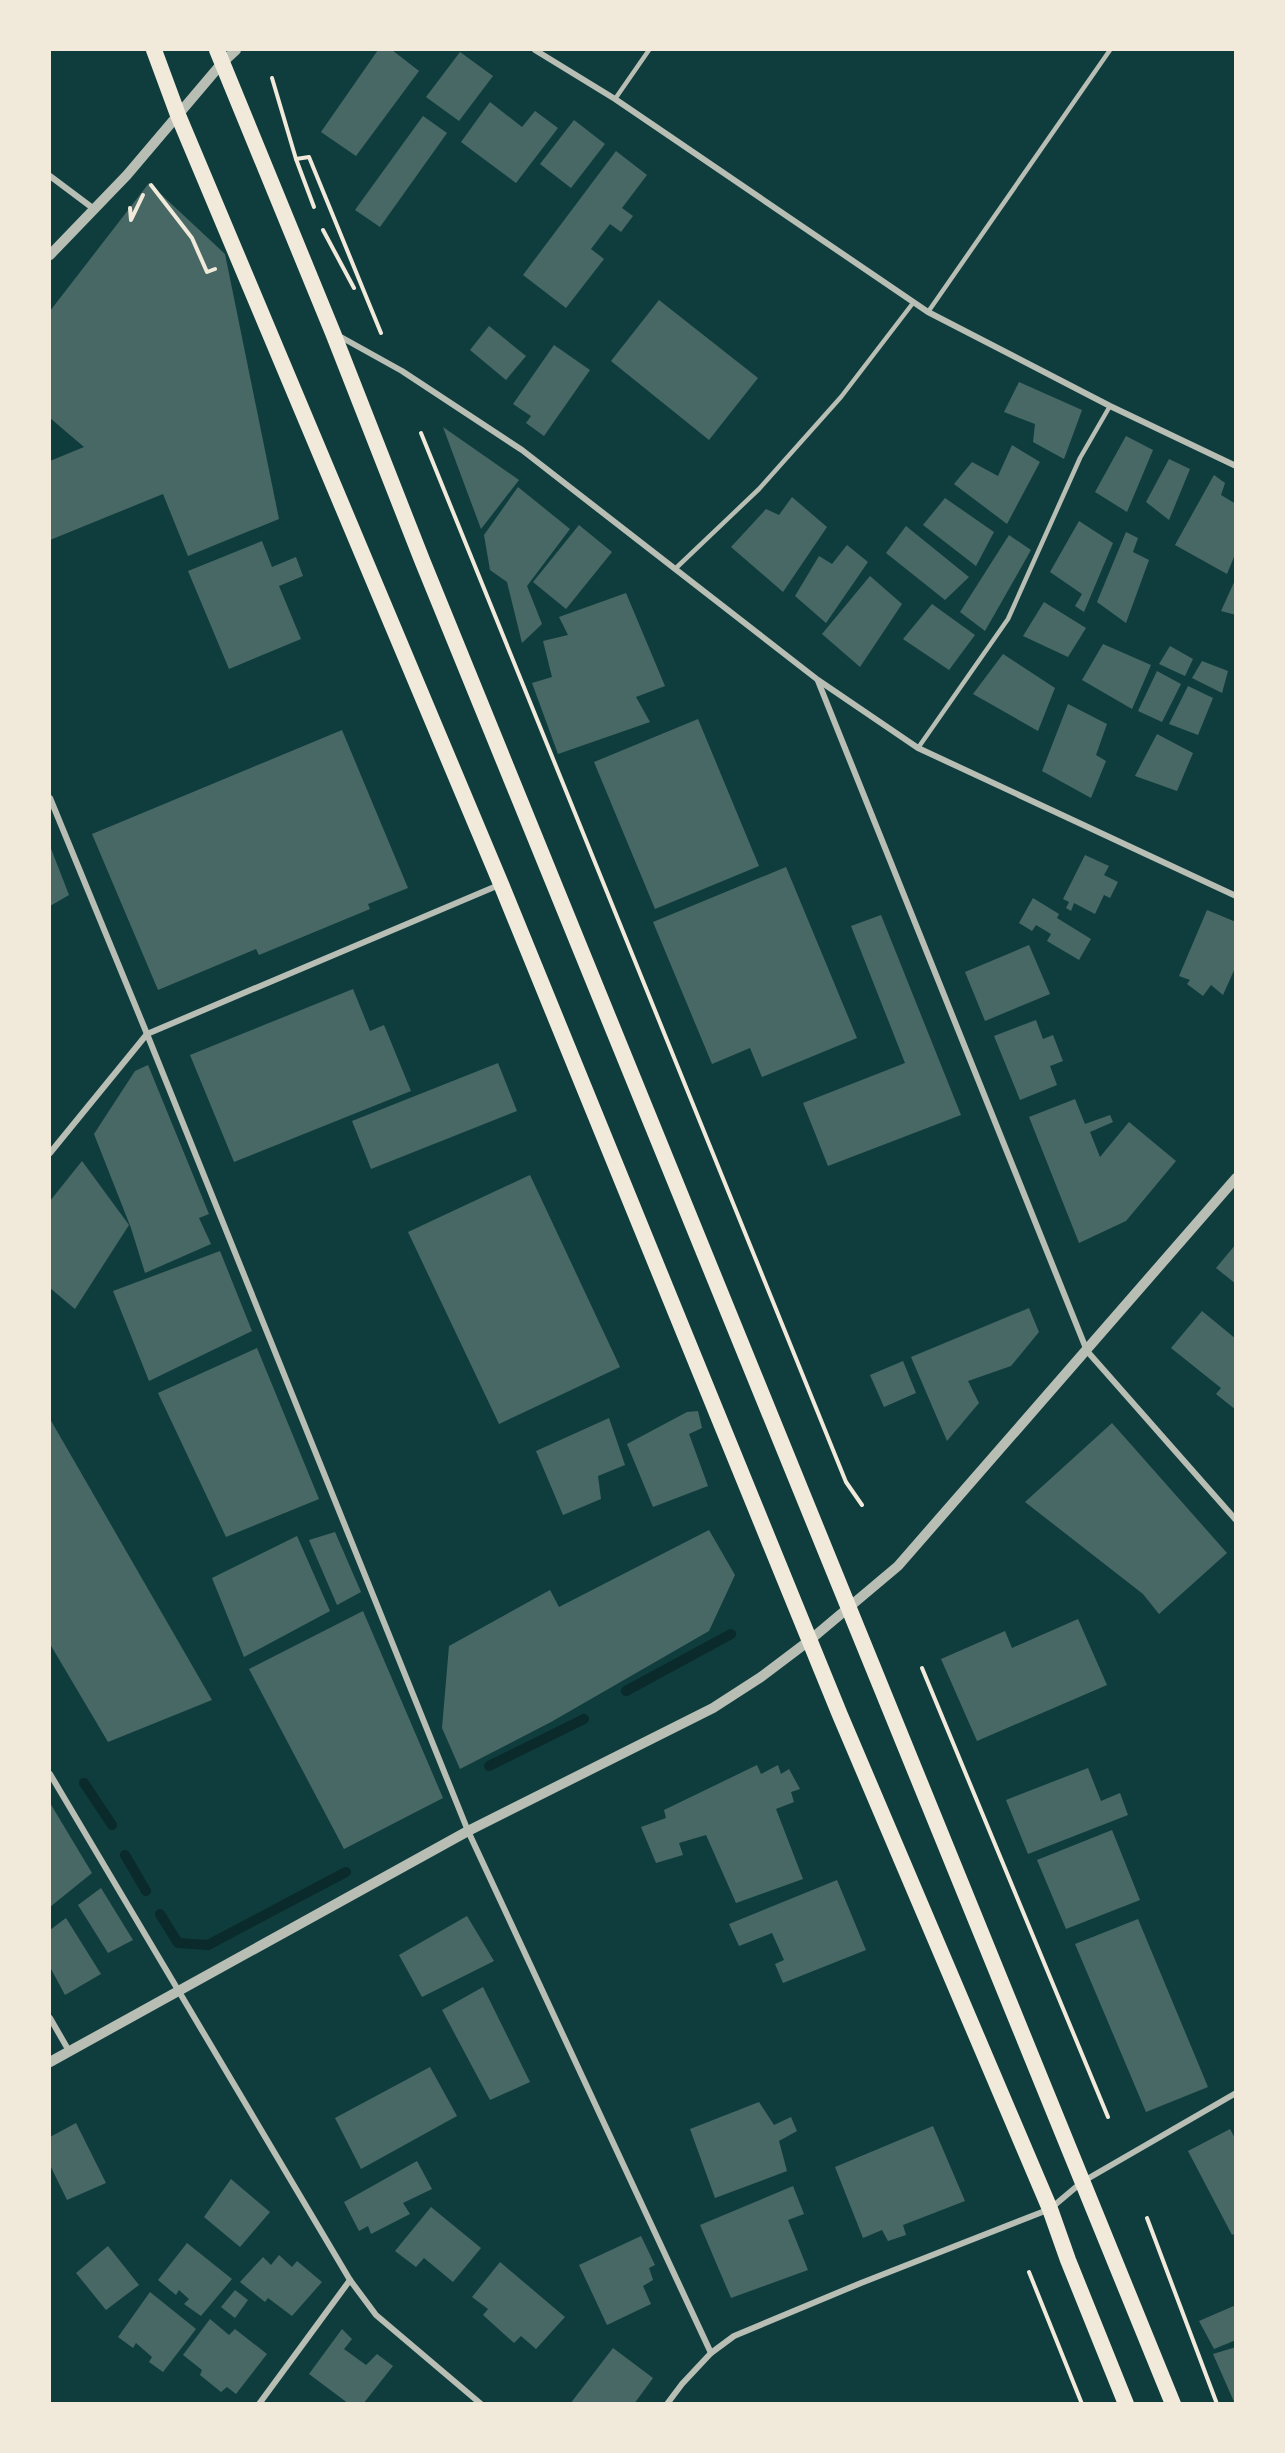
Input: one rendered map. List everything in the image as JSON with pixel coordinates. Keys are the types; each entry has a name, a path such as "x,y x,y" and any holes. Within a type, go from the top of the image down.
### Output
{"highway":[{"path":"154,50 178,115 501,884 881,1813 1050,2209 1068,2260 1126,2403"},
{"path":"219,56 1173,2403"}],"street":[{"path":"50,255 127,175 178,115 219,56 236,50"},
{"path":"535,50 615,99 928,312 1110,406 1236,465"},
{"path":"50,176 94,209"},
{"path":"333,333 409,375 522,450 818,680 918,748 1236,896"},
{"path":"818,680 1087,1351 1236,1520"},
{"path":"50,798 468,1831 711,2353"},
{"path":"50,1153 147,1034 501,884"},
{"path":"50,2062 468,1831 713,1708 761,1677 810,1640 898,1566 1236,1178"},
{"path":"50,1774 350,2280 376,2315 481,2403"},
{"path":"50,2018 69,2051"},
{"path":"667,2403 711,2353 734,2336 861,2283 1050,2209 1082,2182 1236,2093"},
{"path":"259,2403 350,2280"}],"lane":[{"path":"615,99 649,50"},
{"path":"928,312 1110,50"},
{"path":"675,569 759,489 819,422 913,303"},
{"path":"918,748 1008,619 1080,458 1110,406"}],"path":[{"path":"272,78 296,159 315,208"},
{"path":"296,159 309,157 384,341"},
{"path":"149,183 192,238 207,272"},
{"path":"322,228 354,288"},
{"path":"421,433 846,1482 862,1505"},
{"path":"922,1668 1108,2117"},
{"path":"1147,2218 1217,2403"},
{"path":"1029,2271 1082,2403"}],"building":[{"path":"378,50 392,50 419,71 356,156 321,132"},
{"path":"460,52 493,76 459,121 426,97"},
{"path":"490,102 522,127 535,111 558,128 516,183 461,142"},
{"path":"423,116 447,133 380,227 355,210"},
{"path":"574,120 605,144 571,188 540,164"},
{"path":"616,151 647,175 622,208 633,216 621,232 610,224 591,249 604,259 566,308 523,275"},
{"path":"149,183 225,254 279,519 188,556 163,494 50,540 50,461 84,447 50,418 50,311"},
{"path":"659,300 758,378 709,440 611,361"},
{"path":"489,326 526,356 506,380 470,350"},
{"path":"554,345 590,370 544,436 526,423 531,416 513,404"},
{"path":"1019,382 1082,410 1064,459 1033,442 1035,424 1004,412"},
{"path":"443,427 519,480 481,529"},
{"path":"1126,436 1153,450 1127,512 1095,492"},
{"path":"1012,445 1040,462 1007,524 954,484 972,462 998,476"},
{"path":"1169,459 1190,469 1169,520 1146,502"},
{"path":"1214,475 1225,483 1221,495 1236,504 1236,552 1227,574 1175,545"},
{"path":"518,487 570,529 527,586 542,624 522,643 507,582 490,570 484,535"},
{"path":"792,497 827,527 783,592 731,547 766,509 779,515"},
{"path":"945,498 994,532 976,566 923,525"},
{"path":"1079,521 1113,543 1084,612 1075,606 1082,594 1050,572"},
{"path":"579,525 612,552 566,609 533,582"},
{"path":"906,526 969,577 945,600 886,553"},
{"path":"1126,532 1138,538 1133,552 1149,560 1126,623 1097,602"},
{"path":"1009,535 1031,550 985,631 960,612"},
{"path":"262,541 272,567 296,557 303,576 279,586 301,639 229,669 188,571"},
{"path":"847,545 868,562 826,623 795,596 819,556 832,564"},
{"path":"870,576 902,604 860,667 822,634"},
{"path":"1236,578 1236,615 1221,611"},
{"path":"626,593 665,686 636,697 650,722 558,754 532,683 552,677 543,641 568,635 559,617"},
{"path":"1044,602 1086,628 1068,657 1023,636"},
{"path":"932,604 975,635 949,670 903,639"},
{"path":"1103,644 1151,665 1132,709 1082,680"},
{"path":"1170,646 1193,659 1185,676 1159,664"},
{"path":"1003,654 1055,688 1038,731 973,694"},
{"path":"1202,661 1228,671 1222,693 1192,678"},
{"path":"1157,671 1181,684 1162,722 1138,711"},
{"path":"1188,686 1213,698 1198,735 1169,724"},
{"path":"1068,704 1107,724 1096,755 1106,761 1091,798 1042,771"},
{"path":"698,719 759,866 655,909 594,762"},
{"path":"342,730 408,888 368,904 370,909 259,955 256,949 158,990 92,834"},
{"path":"1157,734 1193,753 1177,791 1135,776"},
{"path":"50,846 69,895 50,906"},
{"path":"1085,855 1109,866 1104,875 1118,882 1110,898 1104,895 1095,914 1074,903 1071,911 1066,908 1069,902 1063,899"},
{"path":"786,867 857,1038 762,1077 750,1048 712,1064 653,922"},
{"path":"1033,898 1059,914 1057,918 1091,939 1079,960 1047,941 1051,934 1036,925 1032,931 1019,923"},
{"path":"1207,910 1236,922 1236,966 1223,995 1211,985 1203,996 1187,984 1190,980 1179,976"},
{"path":"881,915 961,1115 828,1166 803,1103 905,1063 851,926"},
{"path":"1029,945 1050,994 985,1021 965,972"},
{"path":"353,989 370,1031 384,1025 411,1091 234,1162 190,1055"},
{"path":"1036,1020 1043,1039 1053,1035 1063,1061 1050,1066 1057,1085 1020,1100 994,1036"},
{"path":"498,1063 517,1111 371,1169 352,1121"},
{"path":"148,1065 209,1214 199,1218 211,1244 145,1273 131,1228 94,1134 135,1071"},
{"path":"1075,1099 1085,1124 1110,1115 1113,1122 1090,1132 1100,1157 1129,1122 1176,1161 1126,1221 1079,1243 1029,1117"},
{"path":"82,1161 129,1225 75,1309 50,1288 50,1201"},
{"path":"530,1175 620,1367 499,1424 408,1232"},
{"path":"1236,1244 1236,1284 1216,1268"},
{"path":"220,1251 252,1331 149,1381 113,1291"},
{"path":"1029,1308 1039,1332 1011,1366 968,1381 979,1403 947,1441 911,1357"},
{"path":"1202,1311 1236,1339 1236,1410 1216,1394 1221,1388 1171,1348"},
{"path":"257,1348 319,1499 226,1537 158,1393"},
{"path":"903,1361 916,1393 884,1407 870,1375"},
{"path":"698,1411 702,1428 689,1434 708,1486 653,1507 627,1444 687,1412"},
{"path":"609,1418 625,1465 598,1476 601,1499 563,1515 536,1451"},
{"path":"50,1419 212,1700 108,1742 50,1644"},
{"path":"1112,1423 1227,1553 1159,1614 1143,1594 1025,1502"},
{"path":"709,1530 735,1575 709,1631 551,1722 460,1769 442,1728 449,1646 550,1590 559,1607"},
{"path":"335,1532 361,1592 337,1605 309,1540"},
{"path":"297,1536 330,1611 244,1657 212,1578"},
{"path":"363,1611 443,1798 344,1849 249,1669"},
{"path":"1078,1619 1107,1685 977,1741 941,1659 1005,1631 1012,1648"},
{"path":"757,1765 761,1774 778,1765 781,1774 789,1769 800,1789 791,1792 794,1802 776,1809 803,1879 736,1903 706,1835 679,1843 683,1855 656,1863 641,1827 666,1818 664,1810"},
{"path":"1088,1768 1101,1801 1120,1793 1128,1815 1028,1854 1006,1800"},
{"path":"50,1803 92,1873 50,1907"},
{"path":"1112,1830 1140,1900 1066,1929 1037,1860"},
{"path":"837,1880 866,1950 783,1983 775,1964 784,1960 772,1933 739,1946 729,1924"},
{"path":"101,1888 133,1940 108,1953 78,1905"},
{"path":"467,1916 494,1961 422,1997 399,1955"},
{"path":"66,1918 101,1974 65,1995 50,1967 50,1930"},
{"path":"1138,1919 1208,2087 1146,2112 1075,1944"},
{"path":"483,1987 530,2082 490,2100 442,2010"},
{"path":"430,2067 457,2116 361,2169 335,2118"},
{"path":"759,2102 774,2125 791,2117 797,2131 779,2141 787,2171 715,2198 690,2129"},
{"path":"76,2123 106,2183 67,2200 50,2165 50,2137"},
{"path":"933,2126 965,2201 903,2225 906,2235 888,2241 882,2230 863,2238 835,2167"},
{"path":"1230,2129 1236,2140 1236,2233 1232,2235 1188,2151"},
{"path":"417,2161 432,2189 403,2203 410,2214 371,2234 368,2226 359,2231 344,2202"},
{"path":"231,2179 270,2212 240,2247 204,2217"},
{"path":"793,2186 804,2214 788,2220 808,2270 731,2298 700,2225"},
{"path":"431,2207 481,2248 453,2282 424,2258 416,2267 395,2251"},
{"path":"641,2236 655,2265 649,2268 653,2280 643,2286 651,2304 607,2325 579,2265"},
{"path":"187,2243 232,2279 201,2316 184,2304 189,2299 179,2290 176,2295 158,2280"},
{"path":"108,2246 139,2285 106,2310 76,2273"},
{"path":"279,2255 292,2267 297,2261 322,2282 292,2316 268,2298 265,2302 240,2282 263,2257 271,2265"},
{"path":"500,2262 565,2317 536,2349 521,2336 514,2343 483,2315 488,2309 472,2297"},
{"path":"235,2290 248,2300 235,2318 221,2307"},
{"path":"150,2292 196,2329 163,2372 149,2362 152,2357 136,2343 133,2348 118,2337"},
{"path":"1236,2305 1236,2340 1214,2349 1199,2321"},
{"path":"210,2319 229,2335 235,2329 267,2354 236,2394 227,2387 221,2392 200,2375 202,2370 183,2355"},
{"path":"342,2329 352,2339 344,2349 366,2365 377,2354 393,2366 363,2404 349,2404 309,2374"},
{"path":"1236,2347 1236,2404 1235,2404 1213,2354"},
{"path":"613,2348 653,2378 634,2404 570,2404"}],"waterway":[{"path":"626,1691 731,1634"},
{"path":"489,1766 584,1719"},
{"path":"84,1783 112,1825"},
{"path":"125,1855 146,1891"},
{"path":"160,1914 178,1943 208,1945 346,1872"}]}
